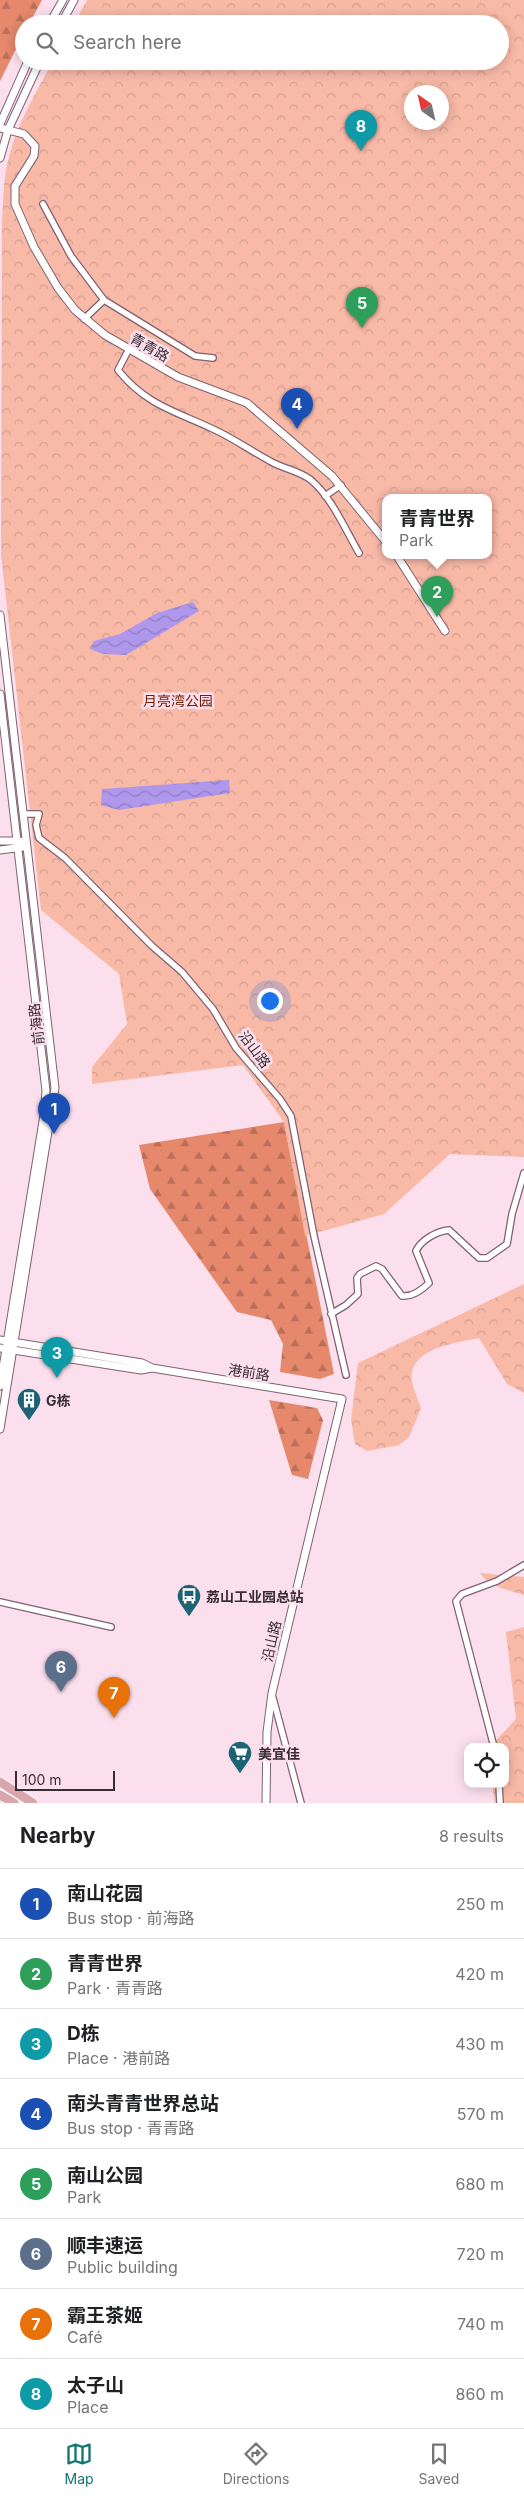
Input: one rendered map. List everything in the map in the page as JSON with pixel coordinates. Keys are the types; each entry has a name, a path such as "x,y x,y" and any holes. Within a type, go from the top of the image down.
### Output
{"main road":[{"path":"0,1782 33,1803"},
{"path":"0,1796 14,1803"}],"street":[{"path":"54,15 63,0"},
{"path":"66,15 74,0"},
{"path":"0,124 24,70"},
{"path":"0,158 4,129 35,70"},
{"name":"青青路","path":"4,129 24,134 35,146 34,156 18,180 14,191 20,218 34,247 58,288 84,319 100,332 178,377 246,403 341,485 382,537"},
{"path":"43,204 71,256 104,300 194,356 213,358"},
{"path":"84,319 104,300"},
{"path":"129,349 118,370 146,398 174,414 226,435 271,462 298,471 312,481 325,496 359,553"},
{"path":"325,496 341,485"},
{"path":"399,559 445,631"},
{"name":"前海路","path":"0,615 55,1088 7,1345 0,1429"},
{"name":"前海路","path":"0,694 46,1091 44,1115 0,1386"},
{"name":"沿山路","path":"24,814 38,814 36,825 40,838 64,858 152,946 182,972 213,1009 236,1048 288,1110 296,1137 314,1236 346,1375"},
{"path":"0,841 18,840 27,844"},
{"path":"0,850 18,849 27,844"},
{"path":"331,1314 346,1305 358,1294 357,1278 360,1274 376,1266 382,1269 402,1296 408,1296 424,1288 429,1283 416,1251 419,1245 441,1231 449,1230 479,1258 486,1258 507,1244 512,1214 524,1172"},
{"name":"港前路","path":"7,1345 141,1370 152,1368 342,1399"},
{"name":"沿山路","path":"266,1803 268,1722 272,1694 342,1399"},
{"path":"493,1743 456,1601 462,1594 497,1582 524,1565"},
{"path":"0,1602 111,1627"},
{"path":"272,1694 301,1803"},
{"path":"499,1788 500,1803"},
{"path":"0,1796 8,1803"}],"green space":[{"path":"0,0 42,0 34,15 15,15 15,51 0,81"},
{"name":"月亮湾公园","path":"87,0 524,0 524,1157 450,1154 384,1214 305,1236 284,1122 243,1065 92,1084 92,1067 127,1024 119,974 41,910 1,554 2,226 6,171 18,129 48,70 509,70 509,15 79,15"},
{"path":"284,1122 334,1374 320,1379 280,1372 283,1344 271,1320 237,1312 150,1189 139,1145"},
{"path":"524,1284 524,1393 507,1384 479,1338 446,1345 425,1354 417,1361 412,1371 412,1382 421,1408 409,1437 399,1445 367,1451 355,1444 351,1420 358,1363"},
{"path":"269,1400 317,1408 323,1420 308,1479 292,1475"},
{"path":"480,1573 524,1577 524,1595 494,1585"},
{"path":"524,1627 524,1803 495,1803 493,1788 509,1788 509,1743 494,1743 516,1719 506,1632"}],"water":[{"path":"193,602 199,611 126,655 103,654 90,649 94,641 120,634 157,613"},
{"path":"229,780 230,793 119,810 101,805 102,789"}],"place":[{"name":"太子山","path":"361,151"},
{"name":"南山公园","path":"362,328"},
{"name":"南头青青世界总站","path":"297,429"},
{"name":"青青世界","path":"437,617"},
{"name":"南山花园","path":"54,1134"},
{"name":"D栋","path":"57,1378"},
{"name":"G栋","path":"29,1421"},
{"name":"荔山工业园总站","path":"189,1617"},
{"name":"顺丰速运","path":"61,1692"},
{"name":"霸王茶姬","path":"114,1718"},
{"name":"美宜佳","path":"240,1774"}]}
